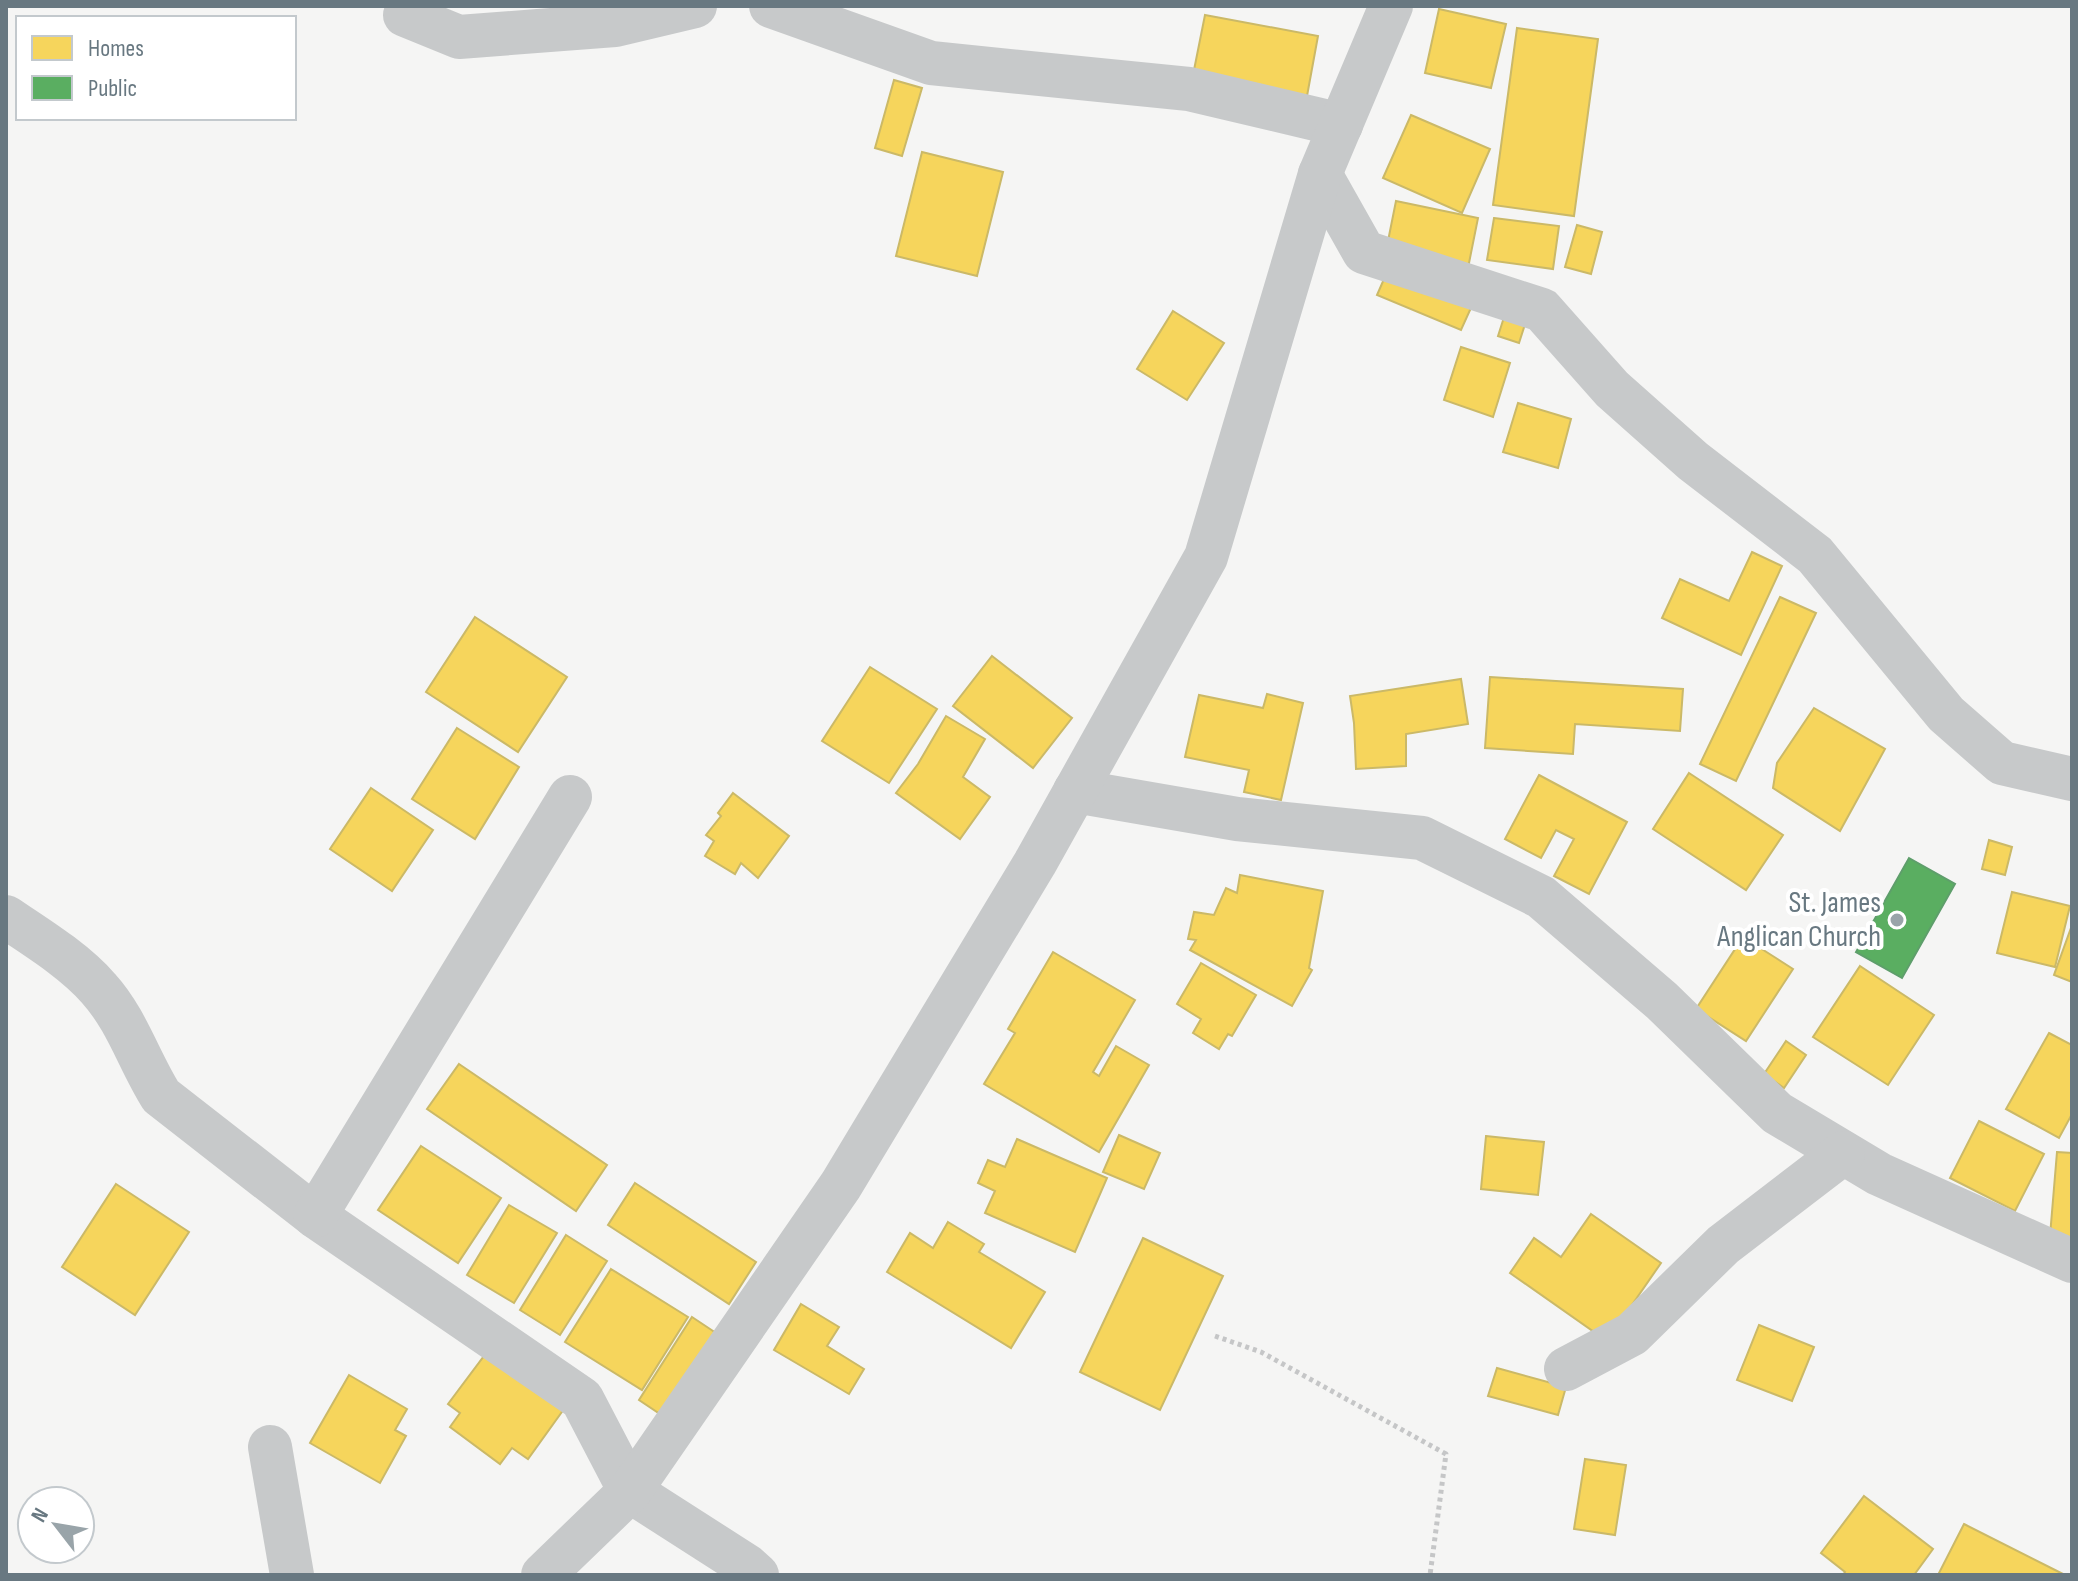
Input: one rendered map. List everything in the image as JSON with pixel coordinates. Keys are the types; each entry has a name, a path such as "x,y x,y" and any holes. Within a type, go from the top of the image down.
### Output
{"street":[{"path":"405,15 459,37 615,25 695,6"},
{"path":"771,6 931,63 1189,89 1341,125"},
{"path":"543,1575 630,1491 841,1185 1035,863 1206,557 1320,174 1391,6"},
{"path":"1320,174 1364,252 1542,310 1612,389 1693,461 1815,555 1946,714 2002,763 2072,779"},
{"path":"1075,791 1237,819 1422,838 1541,897 1662,1001 1777,1113 1879,1174 2072,1261"},
{"path":"315,1216 570,797"},
{"path":"6,917 48,945 99,988 127,1030 144,1069 161,1096 315,1216 582,1399 630,1491 757,1575"},
{"path":"1566,1369 1632,1334 1723,1245 1843,1153"},
{"path":"270,1447 292,1575"}],"path":[{"path":"1215,1336 1261,1352 1446,1454 1430,1575"}],"building: Homes":[{"path":"1439,9 1506,24 1491,88 1425,73"},
{"path":"1205,15 1318,36 1307,96 1193,75"},
{"path":"1517,28 1598,39 1574,216 1493,205"},
{"path":"894,80 922,88 902,156 875,148"},
{"path":"1411,115 1490,149 1462,213 1383,178"},
{"path":"922,152 1003,172 977,276 896,256"},
{"path":"1396,201 1478,218 1467,273 1385,256"},
{"path":"1494,218 1559,226 1553,269 1487,260"},
{"path":"1577,225 1602,232 1591,274 1565,267"},
{"path":"1391,263 1475,299 1461,330 1377,295"},
{"path":"1173,311 1224,343 1187,400 1137,369"},
{"path":"1506,311 1527,318 1519,343 1498,336"},
{"path":"1461,347 1510,363 1493,417 1444,400"},
{"path":"1518,403 1571,419 1558,468 1503,452"},
{"path":"1752,552 1782,566 1741,655 1662,618 1680,579 1729,601"},
{"path":"1780,597 1816,613 1736,781 1700,764"},
{"path":"475,617 567,677 518,752 426,692"},
{"path":"992,656 1072,718 1033,768 953,706"},
{"path":"870,667 937,709 889,783 822,741"},
{"path":"1490,677 1683,689 1680,731 1575,724 1573,754 1485,748"},
{"path":"1461,679 1468,724 1406,734 1406,766 1356,769 1350,696"},
{"path":"1267,694 1303,703 1281,800 1244,792 1249,770 1185,757 1199,695 1263,708"},
{"path":"1814,708 1885,749 1840,831 1773,788 1777,763"},
{"path":"946,716 985,739 963,777 990,797 960,839 896,793 918,764"},
{"path":"457,728 519,767 475,839 412,799"},
{"path":"1689,773 1783,835 1746,890 1653,829"},
{"path":"1539,775 1627,822 1589,894 1554,876 1574,839 1556,830 1541,858 1505,839"},
{"path":"371,788 433,830 392,891 330,849"},
{"path":"733,793 789,836 758,878 741,863 735,874 705,856 714,841 706,835"},
{"path":"1989,840 2012,847 2005,875 1982,869"},
{"path":"1240,875 1323,891 1309,968 1312,970 1292,1006 1190,950 1196,940 1188,939 1194,912 1214,915 1226,888 1237,893"},
{"path":"2012,892 2070,906 2055,967 1997,953"},
{"path":"2072,925 2072,982 2054,975"},
{"path":"1743,937 1793,969 1746,1041 1696,1009"},
{"path":"1053,952 1135,1000 1093,1072 1099,1076 1116,1046 1149,1065 1099,1152 984,1084 1015,1033 1008,1029"},
{"path":"1201,963 1256,995 1232,1036 1228,1034 1219,1049 1193,1033 1201,1019 1177,1004"},
{"path":"1860,966 1934,1015 1888,1085 1813,1037"},
{"path":"2049,1033 2072,1045 2072,1114 2059,1138 2006,1109"},
{"path":"1786,1041 1806,1055 1784,1088 1764,1074"},
{"path":"459,1064 607,1165 576,1211 427,1109"},
{"path":"1979,1121 2044,1154 2015,1211 1950,1178"},
{"path":"1119,1135 1160,1153 1144,1189 1103,1172"},
{"path":"1486,1136 1544,1142 1538,1195 1481,1189"},
{"path":"1017,1139 1107,1178 1075,1252 985,1213 995,1191 978,1183 988,1160 1005,1167"},
{"path":"421,1146 501,1198 458,1263 378,1210"},
{"path":"2057,1152 2072,1153 2072,1238 2050,1236"},
{"path":"635,1183 756,1262 729,1304 608,1225"},
{"path":"116,1184 189,1232 135,1315 62,1267"},
{"path":"509,1205 557,1233 514,1303 467,1275"},
{"path":"1591,1214 1661,1263 1607,1341 1510,1273 1534,1238 1561,1257"},
{"path":"948,1222 984,1244 979,1252 1045,1292 1011,1348 887,1272 910,1233 933,1248"},
{"path":"566,1235 607,1261 560,1335 520,1310"},
{"path":"1143,1238 1223,1276 1160,1410 1080,1372"},
{"path":"611,1269 688,1317 642,1390 565,1342"},
{"path":"801,1304 839,1327 827,1346 864,1369 849,1394 774,1350"},
{"path":"692,1317 722,1337 669,1420 639,1400"},
{"path":"1759,1325 1814,1347 1792,1401 1737,1380"},
{"path":"487,1352 564,1409 528,1459 512,1448 500,1464 450,1427 460,1413 448,1404"},
{"path":"1497,1368 1566,1387 1558,1415 1488,1396"},
{"path":"349,1375 407,1409 395,1430 406,1436 380,1483 310,1443"},
{"path":"1585,1459 1626,1465 1615,1535 1574,1529"},
{"path":"1864,1496 1933,1549 1914,1575 1843,1575 1845,1572 1821,1553"},
{"path":"1964,1524 2065,1575 1938,1575"}],"building: Public":[{"path":"1909,858 1955,884 1902,978 1856,952"}],"place":[{"name":"St. James Anglican Church","path":"1897,920"}]}
